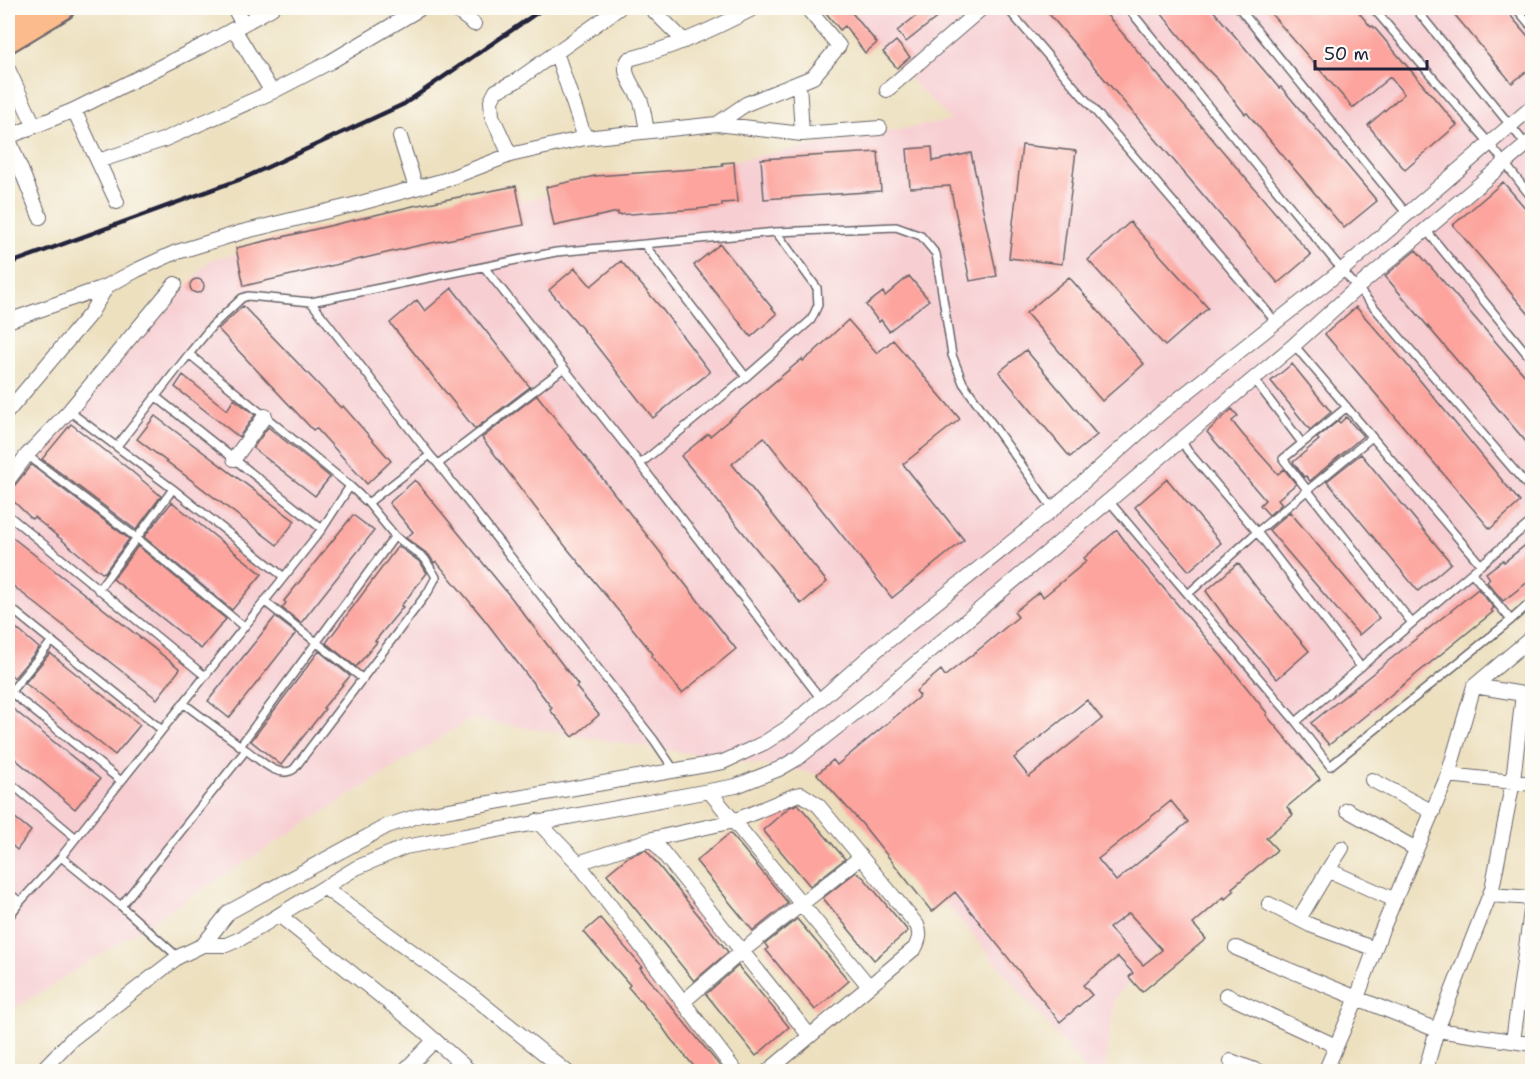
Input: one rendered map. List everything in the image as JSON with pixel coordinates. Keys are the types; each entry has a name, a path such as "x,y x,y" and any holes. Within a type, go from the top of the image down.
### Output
{"highway":[{"path":"8,20 27,8"},
{"path":"8,41 63,8"}],"street":[{"path":"234,8 238,26 272,92"},
{"path":"39,217 8,137 74,110 272,8"},
{"path":"98,161 163,140 272,92 330,62 422,8"},
{"path":"453,8 474,24"},
{"path":"510,155 492,116 492,97 496,91 516,81 619,8"},
{"path":"651,8 684,41"},
{"path":"647,130 641,102 626,72 625,65 629,59 684,41 754,8"},
{"path":"717,124 746,104 813,77 839,46 807,8"},
{"path":"887,90 982,8"},
{"path":"556,52 585,138"},
{"path":"8,69 34,125"},
{"path":"799,83 801,134"},
{"path":"203,945 229,912 387,826 421,815 723,762 764,743 789,727 878,649 1053,509 1161,413 1342,270 1533,107"},
{"path":"74,110 117,202"},
{"path":"8,321 107,286 174,253 242,232 445,180 510,155 585,138 717,124 801,134 880,128"},
{"path":"400,137 416,188"},
{"path":"40,1071 72,1039 178,957 203,945 226,945 233,942 356,868 405,847 736,786 779,770 798,758 879,694 1294,345 1358,287 1531,146"},
{"path":"8,480 175,284"},
{"path":"8,411 90,314 107,286"},
{"path":"234,459 265,416"},
{"path":"1325,1071 1448,776 1474,686 1533,637"},
{"path":"1425,1071 1437,1030 1490,895 1528,693 1474,686"},
{"path":"1448,776 1533,784"},
{"path":"1372,780 1432,812"},
{"path":"709,791 868,986"},
{"path":"578,863 652,839 734,821 801,794 818,805 917,925 919,940 915,948 767,1071"},
{"path":"1347,810 1416,849"},
{"path":"537,821 578,863 736,1071"},
{"path":"652,839 809,1035"},
{"path":"1299,919 1342,848"},
{"path":"683,1002 741,952 861,857"},
{"path":"1328,870 1395,900"},
{"path":"325,888 474,997 567,1071"},
{"path":"1490,895 1533,898"},
{"path":"1269,904 1299,919 1375,949"},
{"path":"1513,1041 1533,904"},
{"path":"280,915 471,1071"},
{"path":"1236,948 1437,1030 1533,1044"},
{"path":"1226,995 1336,1046"},
{"path":"403,1071 435,1040"},
{"path":"1231,1061 1260,1071"}],"lane":[{"path":"1007,8 1276,322"},
{"path":"1128,8 1342,270 1533,492"},
{"path":"1239,8 1407,214"},
{"path":"1373,8 1490,144 1533,198"},
{"path":"1415,8 1511,126 1531,146"},
{"path":"1516,8 1533,27"},
{"path":"117,446 212,326 242,298 263,297 311,302 556,252 776,232 896,227 921,236 936,254 952,355 963,383 1053,509"},
{"path":"1426,230 1533,360"},
{"path":"640,464 811,320 818,305 817,288 776,232"},
{"path":"644,244 746,377"},
{"path":"484,267 640,464 821,699"},
{"path":"311,302 654,740 675,772"},
{"path":"1294,345 1481,565"},
{"path":"183,703 280,773 289,773 363,679 428,592 436,577 424,559 395,536 368,503 350,486 189,354"},
{"path":"438,464 564,368"},
{"path":"1253,378 1302,442"},
{"path":"155,396 322,529"},
{"path":"1347,407 1283,459 1412,623"},
{"path":"69,411 173,489 284,577"},
{"path":"1188,594 1257,532 1372,437"},
{"path":"1181,439 1187,450 1257,532 1361,667"},
{"path":"27,455 138,539 244,627"},
{"path":"368,503 430,455"},
{"path":"8,918 61,857 322,529 350,486"},
{"path":"99,590 173,489"},
{"path":"1109,501 1296,722 1330,766 1533,601"},
{"path":"8,515 205,676"},
{"path":"1296,722 1533,521"},
{"path":"121,906 243,748 316,642 395,536"},
{"path":"1472,573 1511,620"},
{"path":"264,601 363,679"},
{"path":"8,606 162,730"},
{"path":"52,641 8,692 121,781"},
{"path":"8,781 76,838"},
{"path":"61,857 178,957"},
{"path":"8,892 20,902"}],"shaded area":[{"path":"845,8 1532,8 1532,579 1324,753 1115,999 1104,1071 1087,1071 839,777 470,719 8,1013 8,490 211,259 951,120 883,52"}],"building":[{"path":"822,8 848,8 877,43 865,53 845,26 840,30"},
{"path":"926,8 949,8 906,42 897,31"},
{"path":"1044,8 1101,8 1311,255 1278,283"},
{"path":"1157,8 1211,8 1377,201 1344,228"},
{"path":"1266,8 1355,8 1457,125 1405,170 1368,125 1404,94 1390,77 1353,108"},
{"path":"1449,8 1504,8 1533,42 1533,66 1512,83"},
{"path":"896,41 910,57 897,68 883,52"},
{"path":"1022,145 1076,151 1062,264 1009,258"},
{"path":"932,147 933,161 971,153 997,276 970,281 950,186 910,188 907,149"},
{"path":"878,152 881,191 764,199 761,159"},
{"path":"734,162 737,202 697,209 618,215 618,212 554,226 546,187 595,176 694,169 723,166 722,163"},
{"path":"1503,182 1533,217 1533,319 1453,225"},
{"path":"516,186 524,225 421,245 244,286 236,248 413,206"},
{"path":"1130,222 1208,308 1165,346 1088,260"},
{"path":"720,244 777,314 751,337 694,265"},
{"path":"1416,250 1533,385 1533,450 1385,276"},
{"path":"621,261 662,309 710,372 653,418 549,290 575,268 591,286"},
{"path":"909,276 929,300 889,331 866,305 883,292 885,296"},
{"path":"1069,277 1144,364 1102,401 1026,313"},
{"path":"194,279 200,279 204,286 200,293 194,293 190,289 190,283"},
{"path":"452,288 530,387 475,429 390,323 417,300 425,311"},
{"path":"243,306 341,408 343,406 391,461 367,484 316,428 313,430 218,329"},
{"path":"1356,307 1404,361 1520,502 1490,529 1325,334"},
{"path":"848,320 877,353 893,340 960,419 903,464 964,540 892,598 764,437 732,464 827,582 801,604 681,456 708,434 710,436 802,359 803,361 813,353"},
{"path":"1026,350 1097,435 1070,457 999,372"},
{"path":"1292,364 1331,412 1310,430 1271,381"},
{"path":"183,375 227,410 234,399 255,415 239,437 175,387"},
{"path":"537,395 736,649 682,693 482,438"},
{"path":"1232,409 1238,416 1232,421 1243,435 1278,474 1284,469 1296,484 1278,499 1282,504 1269,515 1260,505 1265,500 1207,432"},
{"path":"155,416 295,521 277,545 137,439"},
{"path":"1346,417 1363,436 1310,481 1306,476 1304,477 1293,462 1319,440 1317,438"},
{"path":"71,424 161,496 136,530 42,459"},
{"path":"268,427 330,477 315,496 253,448"},
{"path":"1361,454 1451,563 1418,591 1327,481"},
{"path":"31,465 129,539 105,572 102,573 34,517 32,519 8,496 8,489 15,485"},
{"path":"1167,479 1221,543 1189,571 1135,507"},
{"path":"415,480 510,596 599,715 573,737 550,710 552,708 484,619 436,561 434,563 429,555 406,538 413,532 389,503"},
{"path":"172,502 262,574 232,610 144,537"},
{"path":"1290,512 1379,618 1359,635 1269,530"},
{"path":"353,515 374,531 301,623 282,608 286,603 284,601"},
{"path":"1117,530 1320,779 1287,807 1293,815 1266,838 1277,850 1232,888 1234,891 1225,899 1224,897 1193,924 1206,939 1142,992 1129,977 1133,973 1118,957 1083,985 1092,995 1060,1022 955,892 932,912 863,825 817,774 833,760 837,765 920,696 916,691 941,670 945,676 1018,617 1014,612 1039,592 1043,597 1087,561 1084,558","holes":["1087,700 1102,719 1029,777 1014,758","1171,801 1188,822 1116,881 1098,859","1129,913 1162,950 1143,965 1109,928"]},
{"path":"8,534 180,669 157,699 8,582"},
{"path":"1533,539 1533,578 1503,601 1487,582 1490,579 1486,573"},
{"path":"138,546 226,619 201,649 113,579"},
{"path":"398,546 421,563 427,573 356,667 326,643"},
{"path":"1238,563 1309,651 1277,679 1232,627 1206,591"},
{"path":"1478,589 1494,608 1491,610 1493,612 1329,745 1311,723"},
{"path":"275,617 296,633 229,718 208,701"},
{"path":"8,621 39,648 14,678 8,672"},
{"path":"319,651 350,676 281,765 251,741"},
{"path":"50,653 140,725 115,755 25,683"},
{"path":"8,705 100,779 75,809 8,753"},
{"path":"798,804 845,859 810,886 763,830 790,807"},
{"path":"8,812 31,831 17,850 8,842"},
{"path":"730,833 788,903 753,931 696,861"},
{"path":"646,850 728,952 694,981 607,874 629,856"},
{"path":"856,872 864,878 908,931 874,960 823,898"},
{"path":"600,918 724,1071 698,1071 628,987 630,985 584,932"},
{"path":"797,919 849,981 815,1010 766,950 768,948 765,944"},
{"path":"738,966 789,1027 756,1056 706,994"}],"railway":[{"path":"8,264 244,178 404,104 544,8"}]}
